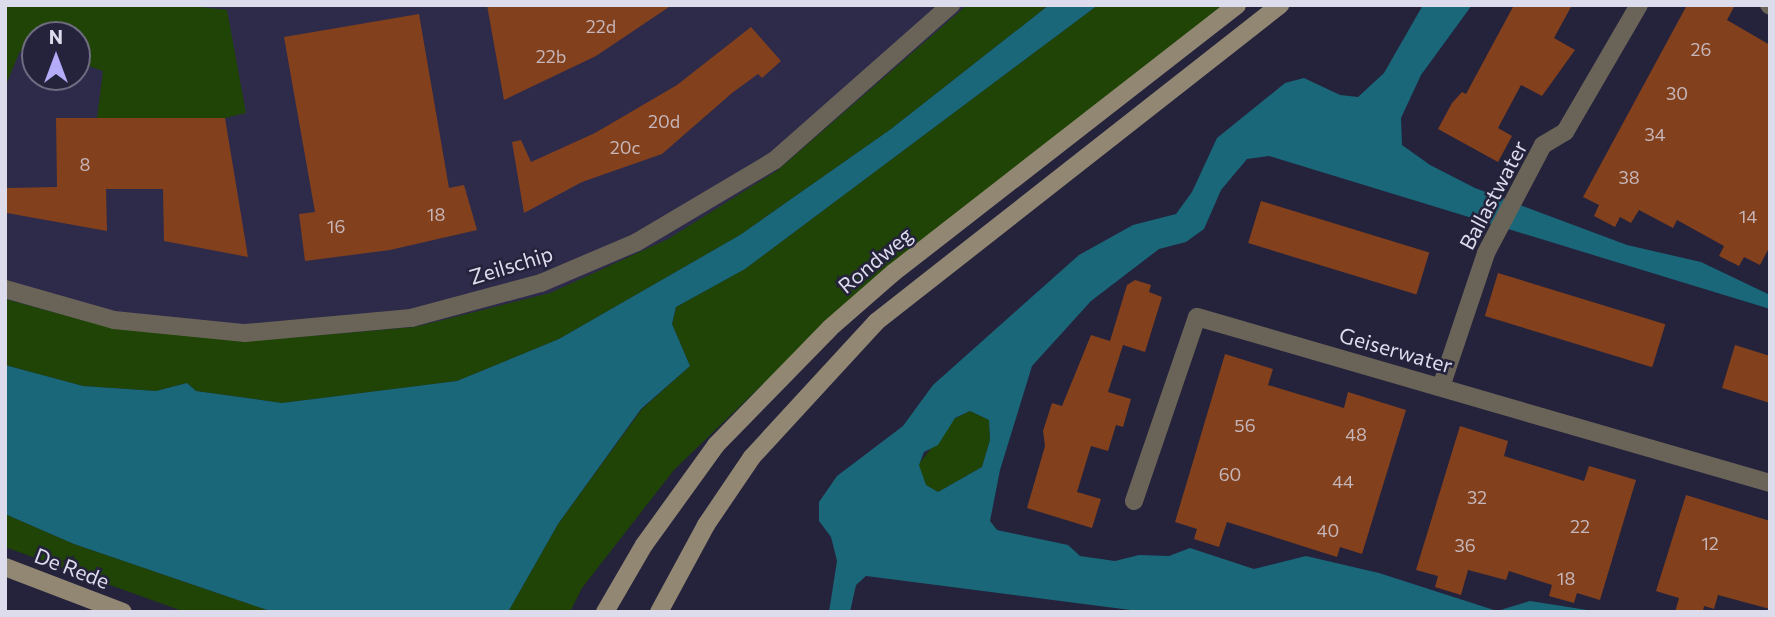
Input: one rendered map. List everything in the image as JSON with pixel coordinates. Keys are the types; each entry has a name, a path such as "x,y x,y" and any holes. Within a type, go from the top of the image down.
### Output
{"main road":[{"name":"Rondweg","path":"604,612 644,545 716,445 830,328 893,273 1237,5"},
{"path":"659,612 706,525 752,457 876,322 1280,5"},
{"name":"De Rede","path":"5,567 123,612"}],"street":[{"name":"Zeilschip","path":"5,289 114,320 245,334 411,318 541,283 637,242 775,160 951,5"},
{"name":"Ballastwater","path":"1441,387 1486,253 1543,145 1564,132 1639,5"},
{"name":"Geiserwater","path":"1134,502 1197,317 1770,483"}],"shaded area":[{"path":"5,5 1044,5 643,281 356,367 5,339"}],"green space":[{"path":"5,5 182,5 227,10 246,113 225,118 97,118 103,71 91,67 91,21 21,21 21,51 5,87"},
{"path":"967,5 1049,5 891,129 740,235 559,339 457,381 282,403 196,391 187,383 156,391 83,386 5,365 5,299 82,320 263,340 415,327 550,293 668,239 778,170"},
{"path":"1098,5 1228,5 826,323 674,470 582,588 570,612 508,612 558,524 642,409 690,366 672,324 676,307 745,269"},
{"path":"970,411 989,420 990,440 982,467 938,492 926,485 918,465 954,419"},
{"path":"5,514 74,544 273,612 185,612 5,547"}],"water":[{"path":"1049,5 1098,5 745,269 676,307 672,324 690,366 641,409 558,524 508,612 273,612 74,544 5,514 5,365 83,386 156,391 187,383 196,391 282,403 457,381 559,339 740,235 891,129"},
{"path":"1423,5 1472,5 1421,75 1401,118 1402,145 1430,165 1475,188 1627,245 1701,262 1770,295 1770,309 1269,156 1247,159 1221,190 1204,229 1186,242 1159,249 1091,301 1032,366 1000,470 990,521 997,530 1068,545 1080,556 1115,561 1139,555 1169,556 1190,548 1254,569 1306,556 1379,573 1497,611 1530,601 1600,612 1146,612 866,576 856,585 850,612 829,612 837,561 831,537 819,521 819,502 837,476 903,426 933,385 1079,255 1133,225 1176,214 1192,192 1217,138 1285,83 1304,78 1340,95 1358,97 1384,73","holes":["970,411 989,420 990,440 982,467 938,492 926,485 919,465 924,452 938,445 955,418"]}],"building":[{"path":"487,5 672,5 596,56 504,100"},
{"path":"1514,5 1572,5 1554,38 1575,50 1542,96 1521,85 1498,128 1512,136 1498,162 1438,129 1452,103 1462,92 1466,94"},
{"path":"1687,5 1735,5 1727,20 1770,45 1770,246 1760,265 1744,257 1739,266 1719,256 1724,246 1677,220 1673,228 1639,210 1631,223 1620,217 1615,227 1594,216 1599,205 1583,197"},
{"path":"419,14 449,188 464,185 477,230 390,250 305,261 299,214 315,212 284,37"},
{"path":"751,27 781,61 762,78 758,74 732,93 662,154 582,182 524,213 512,142 521,140 531,162 595,133 677,85"},
{"path":"56,118 225,118 248,257 164,241 163,189 106,189 107,231 7,213 7,188 57,187"},
{"path":"1261,201 1429,252 1416,295 1248,243"},
{"path":"1498,273 1665,324 1652,367 1485,316"},
{"path":"1135,280 1151,285 1149,292 1162,297 1145,352 1123,345 1108,392 1131,399 1123,427 1116,425 1108,451 1091,446 1077,492 1101,499 1092,528 1027,508 1045,446 1043,431 1052,403 1062,406 1091,335 1110,341 1127,285"},
{"path":"1735,345 1770,356 1770,403 1722,388"},
{"path":"1225,354 1273,369 1268,385 1344,408 1348,392 1406,410 1362,554 1340,547 1337,557 1227,522 1219,547 1194,539 1197,529 1175,522"},
{"path":"1460,426 1508,441 1504,456 1584,481 1589,466 1636,480 1600,600 1577,593 1574,603 1549,596 1552,585 1509,571 1506,580 1468,570 1461,595 1435,587 1438,576 1416,570"},
{"path":"1686,495 1770,521 1770,609 1718,595 1714,609 1704,606 1703,612 1675,612 1679,598 1656,591"}]}
